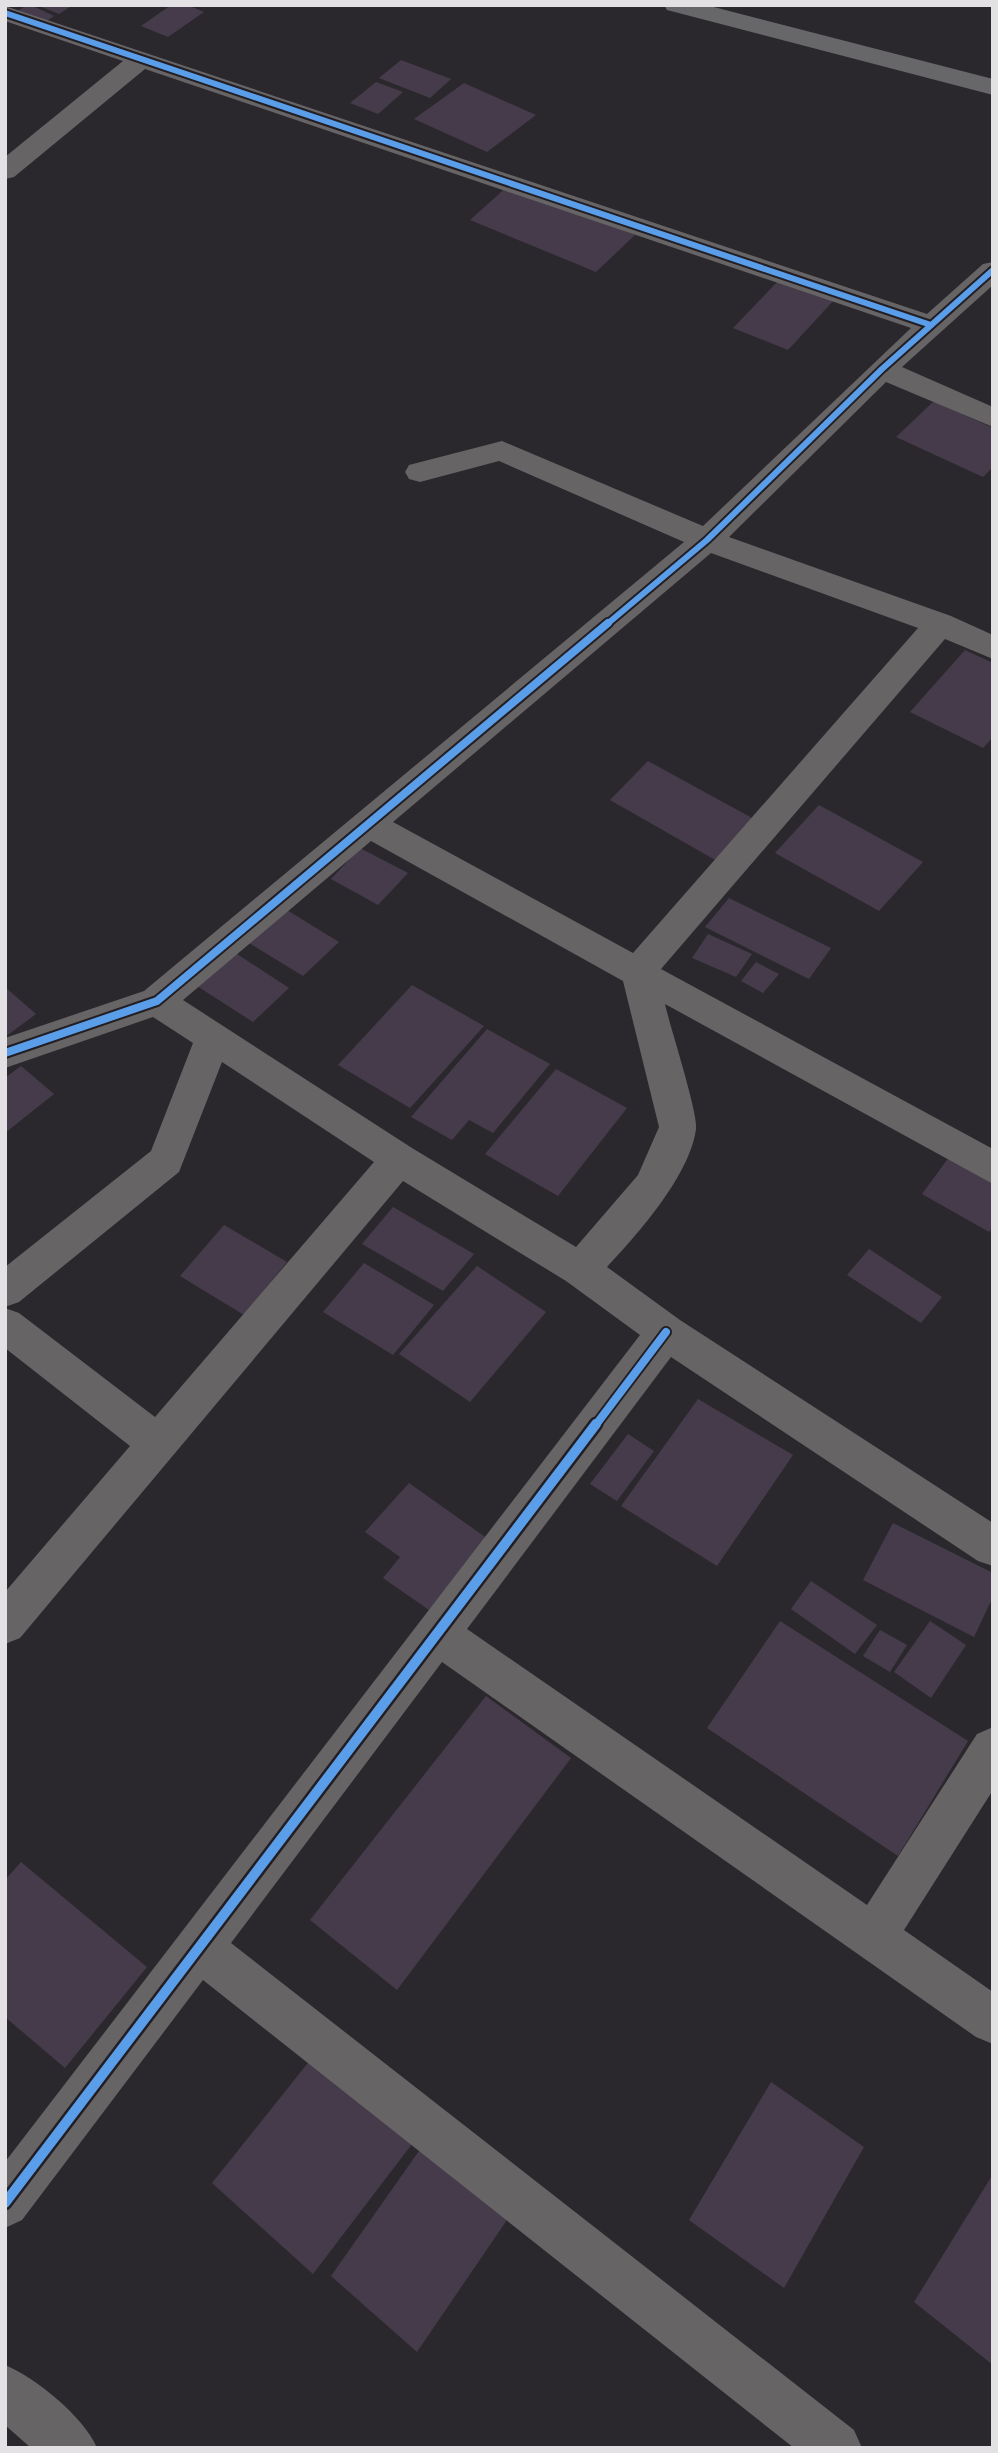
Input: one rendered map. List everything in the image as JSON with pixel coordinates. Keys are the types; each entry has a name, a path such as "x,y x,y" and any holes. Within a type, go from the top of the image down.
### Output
{"main road":[{"path":"676,5 993,87"}],"street":[{"path":"5,13 931,325"},
{"path":"5,171 141,59"},
{"path":"5,1053 157,1001 706,540 882,369 993,270"},
{"path":"882,369 993,418"},
{"path":"420,472 502,451 706,540 940,624 993,648"},
{"path":"638,971 940,624"},
{"path":"368,824 993,1167"},
{"path":"580,1269 636,1212 674,1145 678,1127 638,971"},
{"path":"157,1001 399,1158 580,1269 666,1332 993,1547"},
{"path":"5,1290 166,1161 213,1037"},
{"path":"5,1624 399,1158"},
{"path":"5,1325 158,1443"},
{"path":"5,2203 666,1332"},
{"path":"438,1634 993,2020"},
{"path":"873,1937 993,1749"},
{"path":"199,1948 836,2448"},
{"path":"5,2391 72,2448"}],"building":[{"path":"27,5 54,16 42,24 16,12"},
{"path":"37,5 73,5 59,14"},
{"path":"171,5 187,5 204,12 168,37 141,26"},
{"path":"401,60 451,79 430,98 379,78"},
{"path":"376,82 403,92 378,114 350,103"},
{"path":"464,83 536,115 487,152 414,119"},
{"path":"509,185 635,235 596,272 470,220"},
{"path":"781,278 835,299 788,350 733,328"},
{"path":"934,401 993,428 993,467 983,477 896,437"},
{"path":"965,650 993,663 993,737 983,748 910,712"},
{"path":"648,761 763,824 724,865 610,800"},
{"path":"819,805 923,862 879,911 775,853"},
{"path":"360,848 408,873 378,905 331,879"},
{"path":"729,898 831,948 809,979 705,927"},
{"path":"282,907 339,942 303,976 246,941"},
{"path":"708,934 752,954 736,977 692,958"},
{"path":"234,952 289,988 253,1022 197,986"},
{"path":"756,962 779,974 763,993 741,981"},
{"path":"412,985 484,1026 410,1108 338,1065"},
{"path":"5,987 36,1014 5,1037"},
{"path":"487,1029 550,1064 493,1133 469,1120 452,1140 411,1117"},
{"path":"21,1066 54,1094 5,1133 5,1078"},
{"path":"556,1069 627,1108 558,1196 485,1154"},
{"path":"955,1149 993,1171 993,1227 989,1232 922,1194"},
{"path":"393,1207 474,1254 443,1291 362,1244"},
{"path":"224,1225 287,1262 244,1315 180,1276"},
{"path":"869,1249 942,1297 921,1323 847,1275"},
{"path":"364,1263 434,1305 393,1355 323,1312"},
{"path":"477,1266 546,1312 470,1402 399,1354"},
{"path":"698,1399 793,1455 717,1566 621,1506"},
{"path":"628,1434 654,1451 617,1501 590,1484"},
{"path":"409,1483 488,1539 429,1610 383,1578 400,1557 365,1532"},
{"path":"893,1523 993,1573 993,1597 974,1637 863,1580"},
{"path":"811,1581 877,1625 855,1654 791,1609"},
{"path":"780,1621 968,1741 898,1856 707,1728"},
{"path":"930,1621 966,1645 931,1698 894,1672"},
{"path":"880,1630 907,1645 890,1672 863,1656"},
{"path":"486,1696 571,1758 397,1990 310,1920"},
{"path":"21,1862 147,1967 65,2068 5,2017 5,1880"},
{"path":"315,2054 415,2140 313,2274 212,2183"},
{"path":"771,2082 864,2147 784,2288 689,2220"},
{"path":"426,2141 513,2211 417,2352 331,2276"},
{"path":"993,2174 993,2365 914,2302"}],"cycle path":[{"path":"5,13 931,325"},
{"path":"5,1053 157,1001 707,540 882,369 993,270"},
{"path":"5,2203 666,1332"}]}
